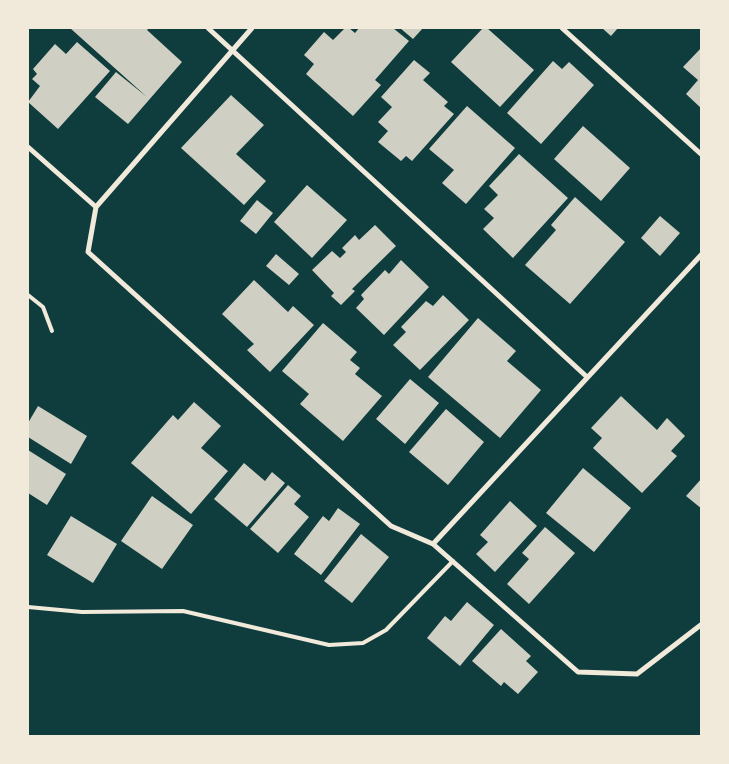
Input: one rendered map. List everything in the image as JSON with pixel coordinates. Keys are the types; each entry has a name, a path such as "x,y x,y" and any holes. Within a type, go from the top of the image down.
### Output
{"street":[{"path":"208,28 587,377"},
{"path":"252,28 96,207 88,252 391,526 434,544 578,672 637,674 702,624"},
{"path":"562,28 702,156"},
{"path":"28,147 96,207"},
{"path":"434,544 702,254"}],"lane":[{"path":"28,295 43,307 52,331"},
{"path":"28,607 82,612 183,611 329,645 363,643 386,630 453,560"}],"building":[{"path":"70,28 149,28 147,30 182,62 128,124 95,97 116,72 147,97"},
{"path":"345,28 349,28 355,33 359,28 393,28 409,41 375,80 381,85 353,116 306,74 314,64 304,55 324,32 333,40"},
{"path":"400,28 423,28 413,39"},
{"path":"483,28 487,28 534,70 500,107 451,62"},
{"path":"602,28 618,28 611,36"},
{"path":"77,42 110,71 58,129 28,102 40,86 32,79 37,74 33,69 55,44 66,54"},
{"path":"702,47 702,109 686,94 698,80 683,67"},
{"path":"414,60 430,73 423,80 448,102 444,106 454,114 412,161 406,156 401,161 378,142 388,131 378,122 392,107 381,97"},
{"path":"553,61 562,69 569,62 594,85 541,144 507,113"},
{"path":"231,95 264,125 236,154 266,181 244,205 181,148"},
{"path":"467,106 515,148 466,204 442,183 454,170 429,149"},
{"path":"583,126 630,168 601,201 554,159"},
{"path":"519,154 568,198 513,258 483,229 494,218 484,209 498,195 489,186"},
{"path":"307,185 347,220 312,258 274,222"},
{"path":"575,197 625,242 570,304 525,265 556,230 551,225"},
{"path":"257,200 273,213 256,234 240,221"},
{"path":"660,216 680,233 660,256 641,238"},
{"path":"375,225 396,246 352,289 355,291 341,305 331,296 334,293 312,270 332,251 340,258 346,252 342,248 355,235 359,240"},
{"path":"276,254 299,274 289,285 266,266"},
{"path":"401,260 429,287 384,335 356,308 364,299 361,295 385,270 389,274"},
{"path":"254,280 288,312 293,306 314,325 270,372 247,350 254,344 222,314"},
{"path":"443,295 469,320 420,370 393,345 406,332 401,327 426,301 433,306"},
{"path":"478,318 516,351 507,361 541,390 500,438 428,377"},
{"path":"323,323 357,352 350,360 360,368 355,374 382,396 343,441 300,404 309,394 282,371"},
{"path":"410,379 439,403 405,444 376,419"},
{"path":"621,396 657,430 667,418 685,436 671,451 677,456 642,493 593,448 602,438 591,428"},
{"path":"194,402 221,426 201,448 228,471 191,514 131,463 173,415 178,420"},
{"path":"38,406 87,436 71,464 28,437 28,423"},
{"path":"446,409 484,442 448,485 409,452"},
{"path":"28,450 66,474 47,505 28,493"},
{"path":"244,463 265,481 272,472 285,483 247,527 214,499"},
{"path":"583,468 631,508 594,552 546,513"},
{"path":"702,478 702,509 686,496"},
{"path":"288,485 301,496 294,504 309,517 278,553 250,529"},
{"path":"152,496 193,525 162,569 121,541"},
{"path":"510,501 537,526 495,572 476,554 488,542 480,535"},
{"path":"338,508 360,524 321,575 294,554 323,516 329,521"},
{"path":"71,516 117,544 93,583 47,555"},
{"path":"545,527 575,553 529,604 507,584 529,559 522,553"},
{"path":"361,534 389,557 352,603 324,581"},
{"path":"467,602 494,625 460,666 427,638 445,616 451,621"},
{"path":"501,629 531,656 526,661 538,672 518,694 504,682 501,686 472,661"}]}
